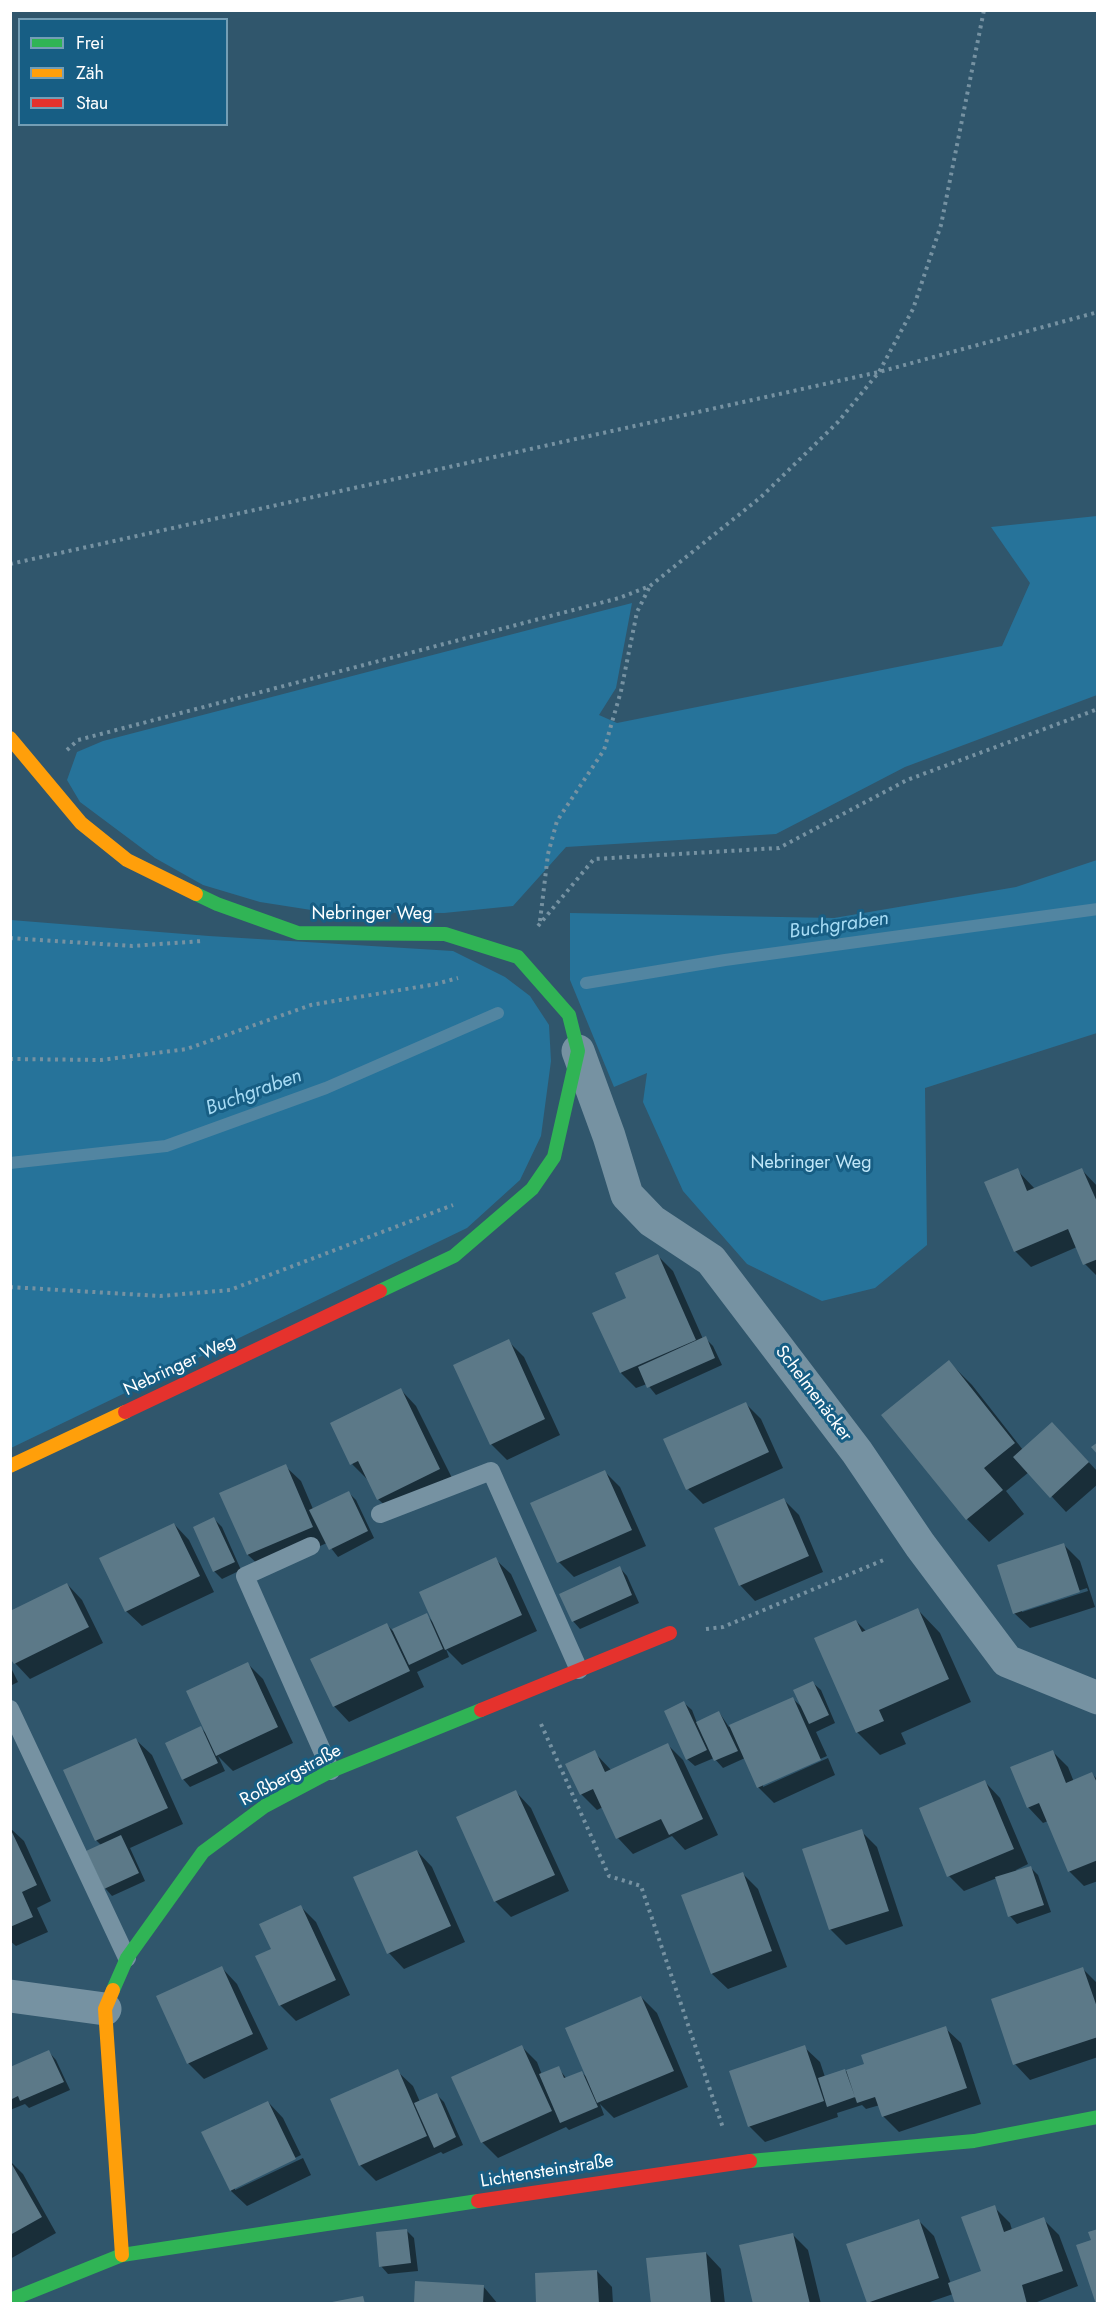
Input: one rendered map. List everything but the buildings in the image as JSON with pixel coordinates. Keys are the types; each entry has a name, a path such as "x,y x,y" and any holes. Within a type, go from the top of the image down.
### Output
{"street":[{"name":"Nebringer Weg","path":"10,738 81,823 127,860 217,904 298,933 445,934 518,957 569,1015 578,1051 554,1157 532,1189 454,1256 10,1466"},
{"name":"Schelmenäcker","path":"578,1051 609,1136 627,1195 652,1221 711,1260 857,1452 920,1545 1007,1661 1098,1698"},
{"name":"Roßbergstraße","path":"122,2255 105,2009 127,1958 203,1852 265,1806 331,1771 670,1633"},
{"path":"10,1996 105,2009"},
{"name":"Lichtensteinstraße","path":"10,2300 122,2255 735,2162 974,2141 1098,2117"}],"lane":[{"path":"380,1514 491,1471 579,1670"},
{"path":"311,1546 245,1576 331,1771"},
{"path":"10,1709 127,1958"}],"path":[{"path":"39,773 78,740 618,598 650,586 761,498 838,422 879,372 913,309 941,225 984,10"},
{"path":"10,564 879,372 1098,312"},
{"path":"650,586 637,612 621,691 604,750 557,821 548,855 540,922 594,859 778,848 907,780 1098,709"},
{"path":"10,939 132,946 203,940"},
{"path":"10,1059 101,1060 187,1049 311,1005 436,984 480,972 518,957"},
{"path":"10,1287 160,1296 230,1290 461,1201"},
{"path":"670,1633 723,1627 920,1545"},
{"path":"526,1691 609,1876 641,1886 735,2162"}],"green space":[{"path":"1097,516 1097,695 905,767 776,834 566,847 513,906 444,913 324,912 260,902 203,885 155,858 80,802 67,780 77,752 103,741 632,603 616,688 599,715 617,723 1002,646 1030,583 991,527"},
{"path":"1097,860 1097,1033 925,1088 927,1245 875,1288 822,1301 747,1264 683,1191 643,1102 647,1073 614,1087 570,980 570,913 834,918 1016,887"},
{"path":"11,920 209,936 453,951 505,977 530,996 549,1025 551,1061 541,1136 520,1180 467,1228 11,1448"}],"waterway":[{"name":"Buchgraben","path":"586,983 725,960 1098,909"},
{"name":"Buchgraben","path":"10,1163 166,1146 326,1088 498,1013"}],"traffic: fast":[{"path":"196,894 217,904 298,933 445,934 518,957 569,1015 578,1051 554,1157 532,1189 454,1256 380,1291"},
{"path":"113,1990 127,1958 203,1852 265,1806 331,1771 481,1710"},
{"path":"750,2161 974,2141 1098,2117"},
{"path":"10,2300 122,2255 478,2201"}],"traffic: slow":[{"path":"10,738 81,823 127,860 196,894"},
{"path":"10,1466 125,1412"},
{"path":"113,1990 105,2009 122,2255"}],"traffic: jam":[{"path":"125,1412 380,1291"},
{"path":"481,1710 670,1633"},
{"path":"478,2201 750,2161"}]}
